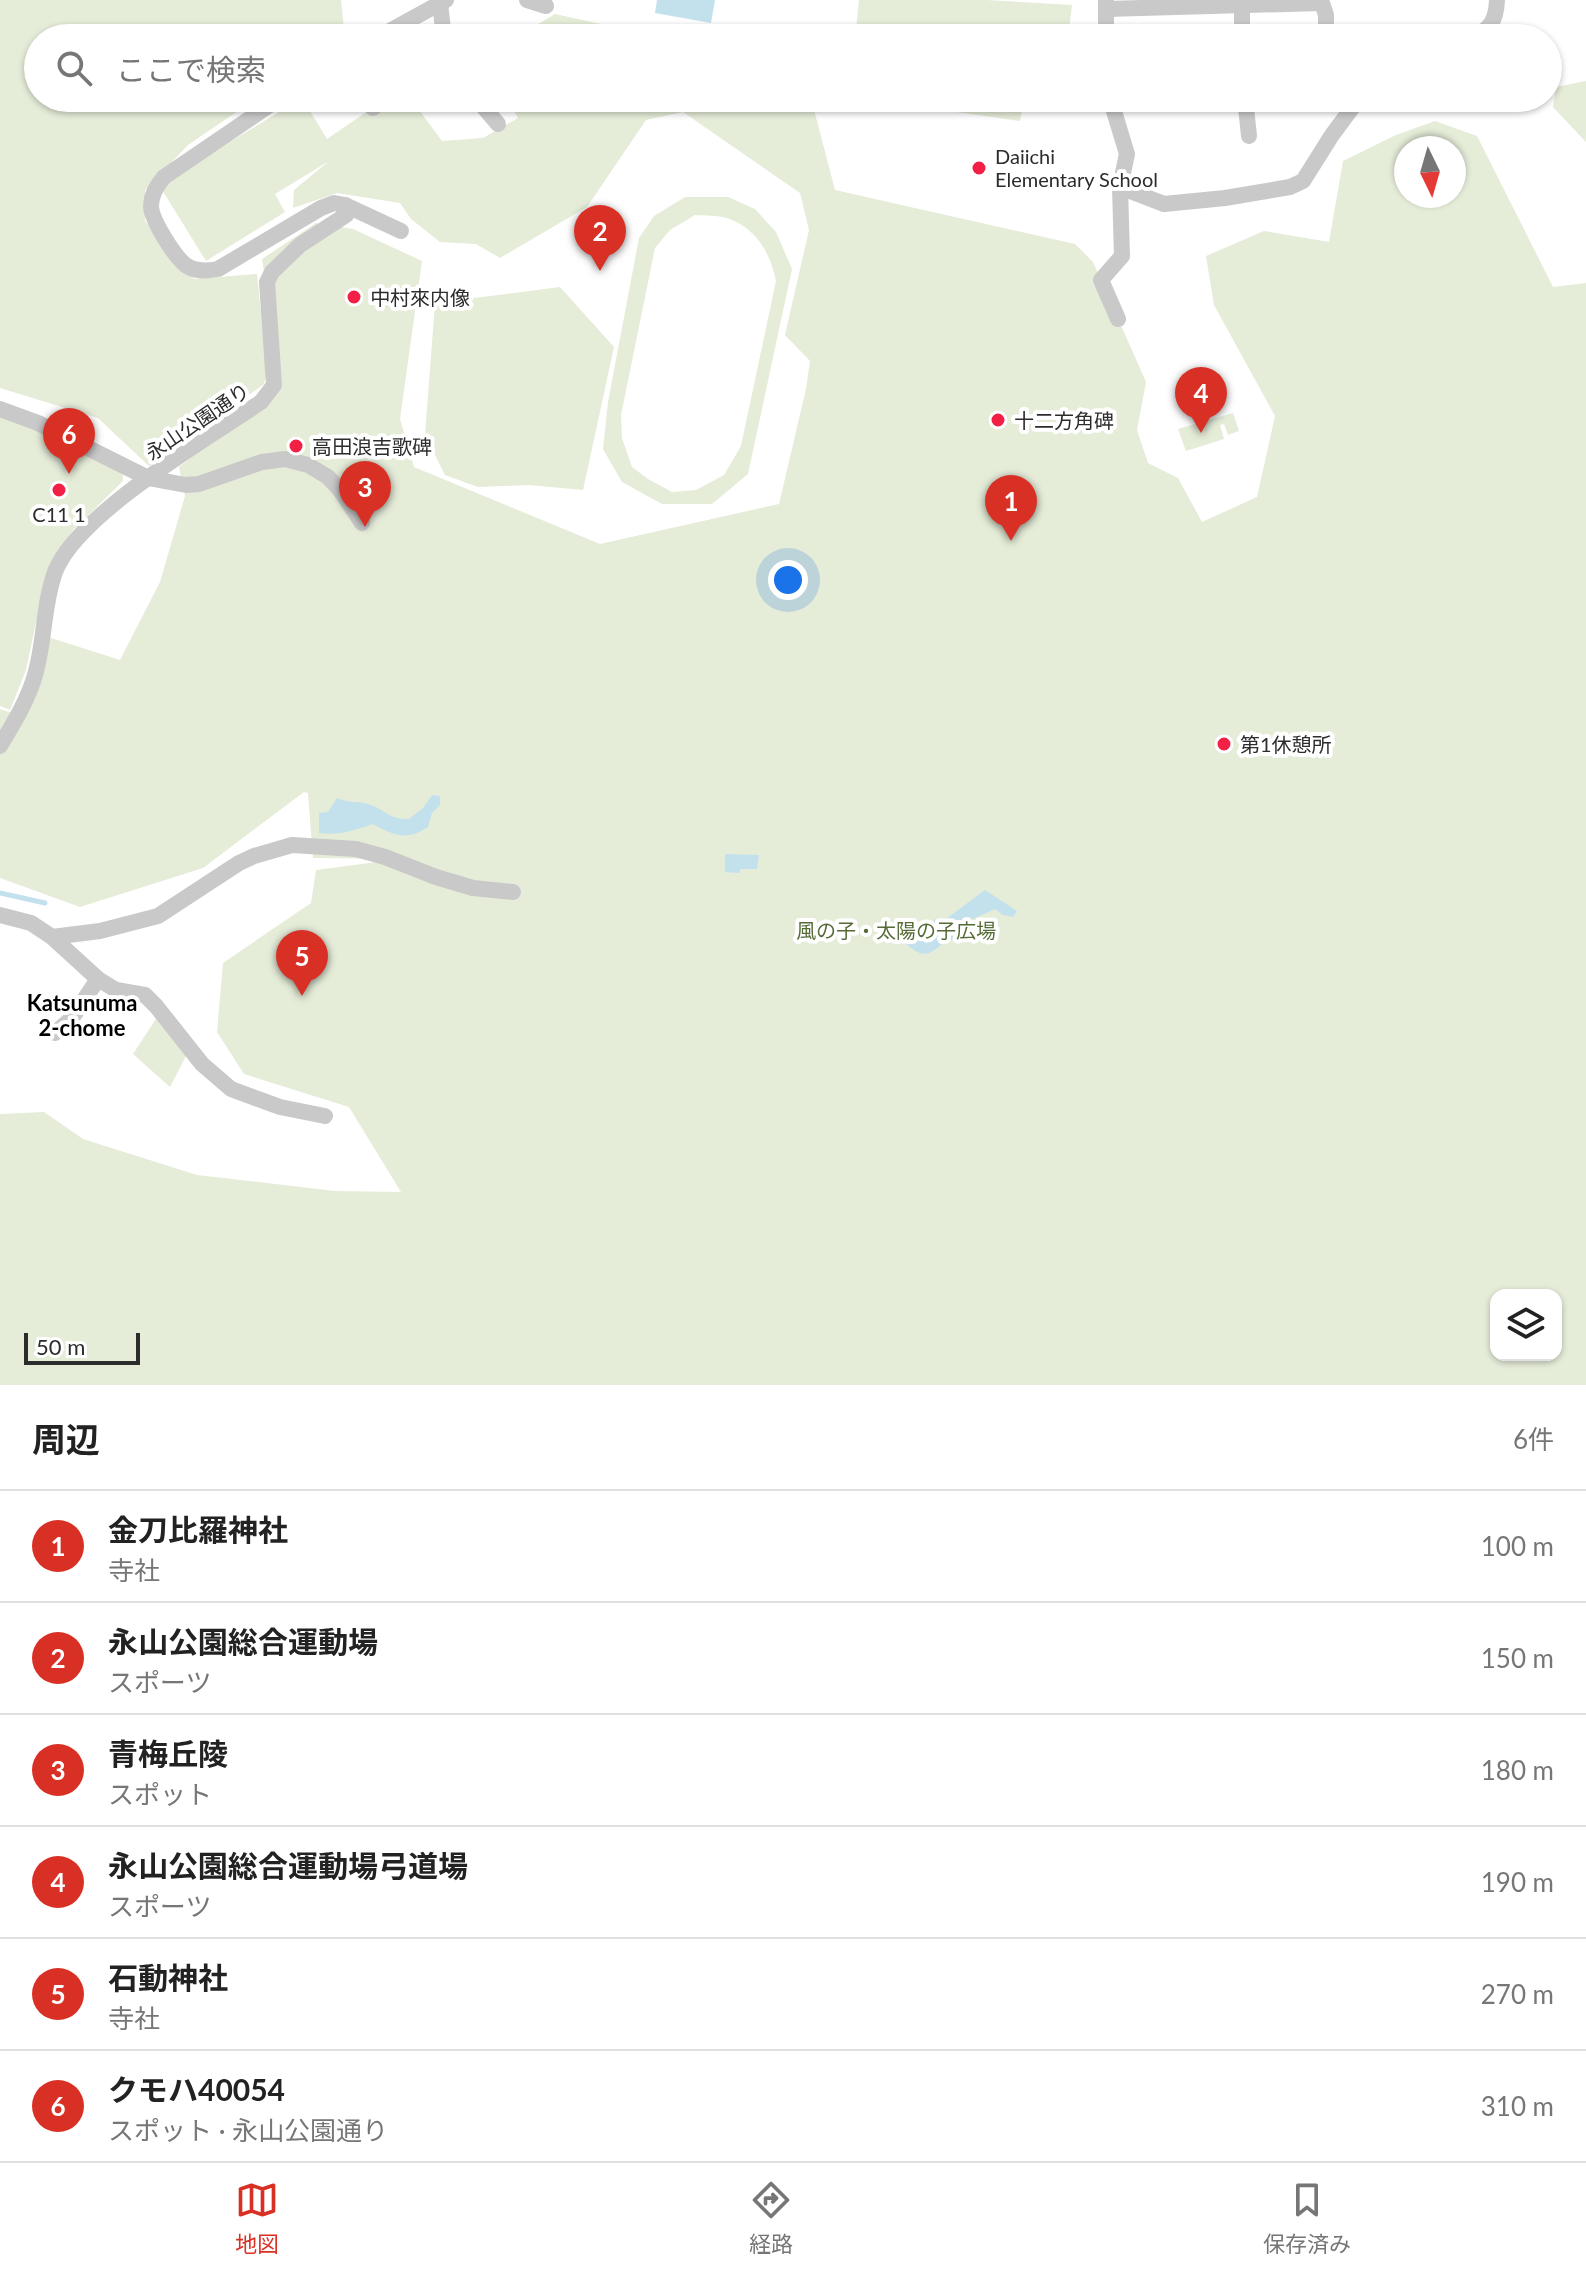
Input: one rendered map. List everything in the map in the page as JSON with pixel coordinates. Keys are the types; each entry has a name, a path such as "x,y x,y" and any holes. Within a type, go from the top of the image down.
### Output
{"street":[{"path":"527,0 546,6"},
{"path":"1492,24 1497,0"},
{"path":"403,24 443,2 444,24"},
{"path":"1106,4 1242,6 1321,2 1326,24"},
{"path":"1242,6 1242,24"},
{"path":"259,112 164,177 157,185 150,207 153,219 187,266 208,271 218,269 334,203 401,231"},
{"path":"488,112 498,124"},
{"path":"1114,112 1127,154 1120,187 1122,256 1101,280 1118,319"},
{"path":"1246,112 1249,136"},
{"path":"1120,187 1164,204 1290,187 1303,181 1332,135 1351,112"},
{"name":"永山公園通り","path":"0,746 18,716 35,676 56,570 73,542 148,478 269,395 275,378 267,282 272,272 300,245 346,215 345,205"},
{"path":"0,409 38,423 148,478 186,485 199,484 262,462 285,459 308,465 328,477 362,523"},
{"path":"52,937 100,931 158,916 239,863 292,845 356,849 473,888 513,892"},
{"path":"0,915 31,923 52,937 98,979 116,990 145,995 202,1064 231,1089 280,1107 325,1116"},
{"path":"55,1033 72,1018 98,979"}],"green space":[{"path":"0,0 341,0 344,24 24,24 24,112 236,112 188,145 145,190 145,221 194,279 257,274 267,372 264,384 149,466 98,418 0,388"},
{"path":"859,0 986,0 1072,5 1070,24 856,24"},
{"path":"555,14 601,24 538,24"},
{"path":"1586,81 1586,142 1558,112 1562,112 1562,86"},
{"path":"279,112 311,112 327,139 367,112 420,112 442,141 483,138 518,118 515,112 683,112 646,120 587,207 500,258 476,244 440,242 411,219 400,203 337,193 293,208 294,190 329,161 275,194 285,212 206,261 159,185"},
{"name":"風の子・太陽の子広場","path":"683,112 815,112 835,190 1075,244 1093,262 1146,382 1137,430 1148,463 1178,478 1202,522 1257,497 1275,416 1214,305 1206,256 1264,231 1329,242 1343,161 1396,135 1435,121 1477,136 1553,287 1586,283 1586,1385 0,1385 0,1114 44,1112 83,1139 197,1175 335,1191 401,1192 349,1107 244,1074 217,1032 223,963 311,903 316,870 400,859 313,858 308,793 304,792 203,868 80,907 0,878 0,709 21,716 48,637 120,660 160,582 185,496 179,467 282,387 262,259 316,223 353,229 422,261 400,419 414,467 600,544 779,504 810,361 785,335 809,230 800,193"},
{"path":"957,112 1022,112 1020,121"},
{"path":"685,197 728,197 755,209 776,232 792,269 748,474 712,504 662,504 622,482 603,449 608,402 639,238 654,216","holes":["695,215 727,218 746,228 766,251 776,281 741,446 724,475 696,490 672,492 632,467 622,438 621,415 655,248 670,230"]},
{"path":"560,287 614,347 583,490 529,485 478,487 445,475 425,435 435,303"},
{"path":"1233,413 1239,431 1228,435 1224,424 1220,425 1224,439 1186,451 1178,429"},
{"path":"0,417 19,422 123,474 123,481 73,530 53,559 44,584 26,670 10,710 0,706"},
{"path":"156,1019 187,1054 170,1087 133,1054"}],"water":[{"path":"657,0 715,0 711,23 655,13"},
{"path":"432,795 440,796 440,805 432,813 428,827 414,834 395,834 373,824 340,833 319,833 319,813 328,812 337,798 367,804 392,816 409,819 423,808"},
{"path":"725,854 759,855 757,869 725,872"},
{"path":"985,890 1017,911 1013,917 995,909 966,922 963,935 924,954 903,942 910,925 927,926 936,919 946,919"}],"waterway":[{"path":"0,893 45,903"}],"place":[{"name":"Daiichi Elementary School","path":"979,168"},
{"name":"永山公園総合運動場","path":"600,271"},
{"name":"中村來内像","path":"354,297"},
{"name":"十二方角碑","path":"998,420"},
{"name":"永山公園総合運動場弓道場","path":"1201,433"},
{"name":"高田浪吉歌碑","path":"296,446"},
{"name":"クモハ40054","path":"69,474"},
{"name":"C11 1","path":"59,490"},
{"name":"青梅丘陵","path":"365,527"},
{"name":"金刀比羅神社","path":"1011,541"},
{"name":"第1休憩所","path":"1224,744"},
{"name":"石動神社","path":"302,996"}],"district":[{"name":"Katsunuma 2-chome","path":"82,1014"}]}
